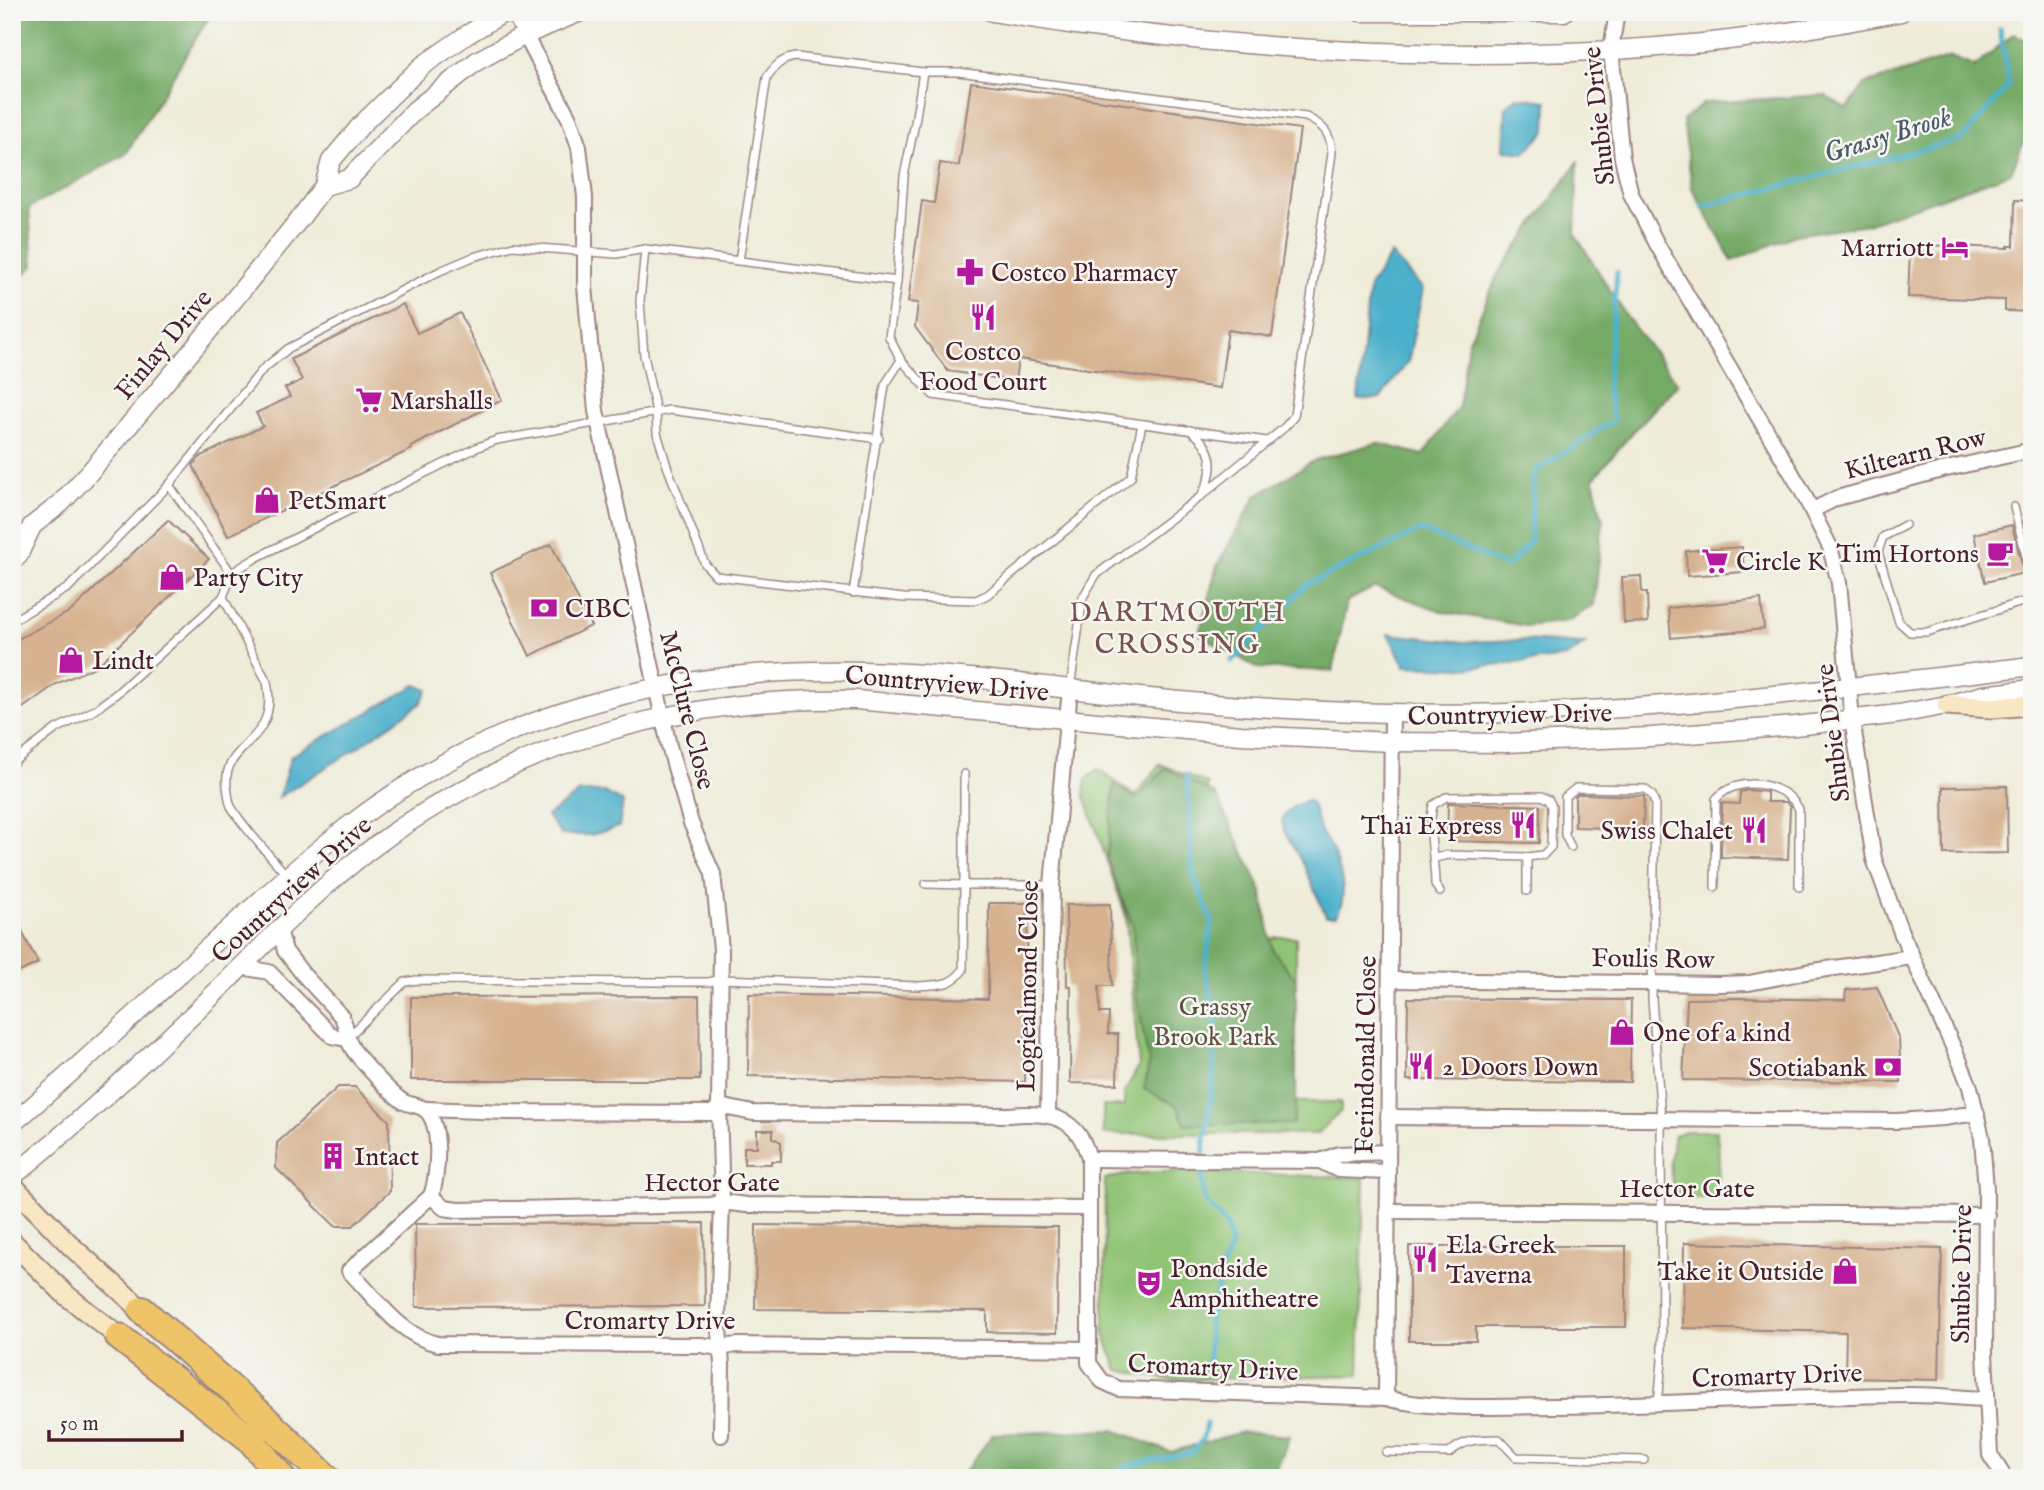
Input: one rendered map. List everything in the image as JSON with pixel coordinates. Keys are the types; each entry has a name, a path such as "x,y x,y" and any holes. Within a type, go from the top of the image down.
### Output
{"highway":[{"path":"142,1310 259,1413 327,1478"},
{"path":"119,1337 250,1439 282,1478"}],"main road":[{"path":"1947,705 1992,708 2032,705"},
{"path":"12,1185 72,1247 142,1310"},
{"path":"12,1242 66,1295 119,1337"}],"street":[{"name":"Finlay Drive","path":"12,561 18,556 32,526 60,504 89,473 248,283 324,186 331,161 387,99 445,49 505,12"},
{"name":"McClure Close","path":"513,12 569,118 579,147 585,197 585,286 598,422 662,716 691,823 713,874 722,949 719,1107 723,1202 718,1317 721,1435"},
{"name":"Finlay Drive","path":"324,186 349,178 396,128 477,61 526,35 580,12"},
{"path":"992,12 1144,34 1258,45 1413,52 1611,50 1743,38 1901,12"},
{"path":"1360,12 1564,12"},
{"path":"1611,12 1617,12"},
{"name":"Shubie Drive","path":"1617,12 1611,50 1622,158 1631,194 1658,246 1813,510 1830,547 1839,583 1852,719 1874,859 1912,957 1960,1062 1977,1114 1985,1163 1987,1215 1984,1353 1990,1455 2005,1478"},
{"name":"Kiltearn Row","path":"1813,510 1838,498 1942,470 2032,450"},
{"path":"12,528 32,526"},
{"name":"Countryview Drive","path":"12,1124 76,1069 286,876 369,808 452,759 537,720 656,687 750,674 857,671 923,674 1210,704 1392,713 1535,713 1629,709 1749,699 2032,666"},
{"name":"Logiealmond Close","path":"1070,689 1052,885 1048,1114 1065,1122 1078,1135 1089,1159 1089,1349"},
{"name":"Countryview Drive","path":"12,1177 110,1093 279,929 366,852 445,800 523,761 586,738 662,716 743,703 828,700 914,704 1231,735 1392,742 1592,741 1748,730 1899,714 1984,695 2032,689"},
{"name":"Ferindonald Close","path":"1386,1398 1392,713"},
{"path":"279,929 285,951 342,1017 346,1026 346,1039 357,1055 401,1101 425,1109 713,1113 719,1107 753,1114 1048,1114"},
{"name":"Foulis Row","path":"1391,980 1749,983 1912,957"},
{"path":"241,967 269,972 332,1036 346,1039"},
{"path":"425,1109 435,1125 436,1133 436,1182 431,1196"},
{"path":"1388,1117 1897,1121 1977,1114"},
{"path":"1089,1159 1320,1161 1339,1154 1387,1152"},
{"path":"1320,1161 1339,1170 1387,1172"},
{"name":"Hector Gate","path":"431,1196 443,1208 458,1210 711,1205 723,1202 746,1205 1089,1208"},
{"name":"Cromarty Drive","path":"431,1196 349,1271 405,1329 416,1337 438,1344 1089,1349 1092,1371 1102,1381 1119,1389 1386,1398 1408,1404 1658,1405 1695,1401 1902,1395 1987,1399"},
{"name":"Hector Gate","path":"1387,1211 1987,1215"}],"lane":[{"path":"739,261 767,77 776,64 786,58 923,72 958,72 1306,117 1321,124 1331,139 1332,153 1294,416 1285,428 1200,497 1096,575 1083,597 1070,689"},
{"path":"923,72 904,176 897,281 889,337 901,360 933,396 1267,441"},
{"path":"12,621 68,588 169,485 263,369 289,348 473,257 513,246 616,254 645,249 897,281"},
{"path":"645,249 640,301 644,355 656,412 657,432 667,466 705,564 716,576 904,598 976,600 987,595 1131,477 1142,424"},
{"path":"853,593 879,439 885,385 901,360"},
{"path":"12,763 56,729 93,711 116,695 223,597 232,574 256,558 478,447 497,440 670,410 879,439"},
{"path":"1189,429 1199,436 1211,456 1211,478 1200,497"},
{"path":"169,485 232,574"},
{"path":"2014,507 2032,581"},
{"path":"1905,525 1883,537 1878,552 1899,622 1910,632 1927,632 2032,599"},
{"path":"223,597 267,682 269,693 265,722 234,756 229,766 226,786 231,807 286,876"},
{"path":"346,1039 405,982 468,979 709,982 720,979 919,986 955,980 963,970 964,774"},
{"path":"1715,887 1716,799 1723,790 1735,785 1777,788 1796,802 1799,809 1799,887"},
{"path":"1571,847 1565,835 1564,797 1576,788 1645,789 1652,795 1655,803 1652,983 1661,1118 1662,1361 1658,1405"},
{"path":"1435,858 1448,855 1543,855 1551,846 1552,807 1549,800 1541,796 1446,797 1433,804 1430,818 1431,843 1435,858 1434,885 1440,892"},
{"path":"1527,857 1527,891"},
{"path":"926,884 1052,885"},
{"path":"1386,1452 1449,1453 1460,1443 1473,1439 1499,1439 1516,1457 1644,1460"}],"green space":[{"path":"12,12 212,12 126,154 29,208 33,266 12,286"},
{"path":"2014,33 2032,44 2032,127 2030,126 2011,173 1867,224 1795,235 1732,261 1692,188 1683,120 1704,103 1825,95 1847,109 1865,84 1951,57 1975,67"},
{"path":"1578,162 1575,234 1627,317 1678,384 1593,479 1603,521 1594,605 1568,621 1526,626 1444,612 1375,587 1347,601 1333,671 1257,668 1199,634 1217,566 1256,496 1315,460 1377,443 1423,455 1459,406 1468,343 1498,274"},
{"name":"Grassy Brook Park","path":"1160,764 1208,784 1200,827 1249,947 1277,937 1296,937 1296,1102 1341,1102 1341,1111 1317,1134 1103,1134 1103,1106 1124,1106 1124,1093 1139,1066 1126,916 1084,794 1086,779 1098,769 1135,796"},
{"name":"Grassy Brook Park","path":"1166,768 1216,795 1261,889 1273,950 1296,980 1296,1102 1293,1124 1185,1124 1177,1106 1144,1089 1149,1064 1137,999 1133,927 1107,860 1114,784 1136,799"},
{"path":"1686,1131 1716,1131 1719,1164 1714,1197 1693,1199 1676,1196 1671,1173 1674,1135"},
{"path":"1179,1171 1364,1178 1359,1375 1170,1380 1118,1370 1104,1334 1105,1179 1130,1174"},
{"path":"1114,1430 1170,1452 1242,1432 1290,1436 1273,1478 960,1478 993,1434"}],"water":[{"path":"1517,97 1547,101 1546,131 1524,153 1504,150 1506,107"},
{"path":"1391,254 1423,289 1408,362 1380,398 1358,400 1369,287"},
{"path":"1388,634 1464,642 1524,640 1585,644 1566,657 1466,668 1405,666"},
{"path":"416,685 428,690 420,704 279,797 291,756"},
{"path":"580,792 604,792 623,802 619,827 591,835 561,835 547,816"},
{"path":"1308,800 1338,864 1343,891 1336,916 1326,916 1302,861 1284,831 1282,820 1285,814 1294,806"}],"building":[{"path":"971,82 1300,129 1272,337 1228,330 1220,388 1018,359 1015,381 948,371 915,327 918,303 908,302 922,201 934,203 940,163 959,166"},
{"name":"Marriott","path":"2015,200 2032,201 2032,312 2005,311 2005,300 1908,297 1910,250 1917,250 1917,245 2014,246"},
{"path":"403,304 417,333 460,313 502,400 411,447 412,449 228,536 193,465 201,456 263,426 256,413 290,397 285,388 302,380 291,359"},
{"path":"168,520 209,559 97,666 56,684 20,710 12,692 12,642 71,611"},
{"name":"Tim Hortons","path":"2012,525 2024,573 1985,582 1974,534"},
{"name":"CIBC","path":"551,544 591,626 530,656 490,573"},
{"name":"Circle K","path":"1742,547 1744,572 1687,576 1686,551"},
{"path":"1641,576 1642,593 1647,593 1648,622 1624,623 1622,577"},
{"path":"1761,599 1764,629 1671,638 1668,608"},
{"path":"2007,786 2008,853 1944,854 1943,787"},
{"name":"Swiss Chalet","path":"1740,792 1767,792 1767,802 1786,802 1790,807 1788,859 1721,857 1722,803 1739,804"},
{"path":"1578,794 1644,796 1643,829 1575,827 1575,797"},
{"path":"1448,803 1540,806 1539,843 1447,841"},
{"path":"989,903 1028,903 1025,1082 748,1076 749,994 988,999"},
{"path":"1110,904 1112,986 1099,986 1100,1013 1109,1013 1108,1034 1118,1034 1117,1084 1070,1083 1071,986 1067,986 1066,905"},
{"path":"12,912 38,963 12,976"},
{"path":"1877,987 1899,1039 1901,1082 1683,1080 1687,999 1845,1000 1846,990"},
{"path":"699,996 700,1080 411,1080 411,997"},
{"path":"1408,998 1631,1000 1630,1082 1407,1080"},
{"name":"Intact","path":"338,1087 355,1087 389,1121 390,1191 353,1226 335,1226 276,1168 277,1143"},
{"path":"757,1130 773,1130 773,1138 781,1142 781,1161 771,1161 771,1164 744,1164 744,1147 757,1147"},
{"path":"704,1223 705,1306 416,1307 415,1224"},
{"path":"756,1225 1058,1227 1057,1333 987,1332 987,1311 755,1309"},
{"path":"1684,1243 1942,1249 1939,1380 1845,1378 1846,1332 1683,1328"},
{"path":"1409,1246 1626,1246 1626,1327 1476,1327 1476,1341 1409,1341"}],"waterway":[{"name":"Grassy Brook","path":"1702,206 1962,139 2009,85 2000,29"},
{"name":"Grassy Brook","path":"1232,661 1306,585 1421,530 1507,566 1530,542 1534,472 1614,420 1607,390 1617,272"},
{"name":"Grassy Brook","path":"1187,775 1193,874 1212,921 1205,970 1216,1015 1214,1070 1201,1171 1204,1200 1227,1226 1231,1247 1220,1273 1209,1319 1209,1373"},
{"name":"Grassy Brook","path":"1098,1478 1138,1463 1193,1452 1203,1438 1206,1424"}],"place":[{"name":"Marriott","path":"1955,247"},
{"name":"Costco Pharmacy","path":"970,272"},
{"name":"Costco Food Court","path":"983,317"},
{"name":"Marshalls","path":"369,400"},
{"name":"PetSmart","path":"267,500"},
{"name":"Tim Hortons","path":"2000,553"},
{"name":"Circle K","path":"1715,561"},
{"name":"Party City","path":"172,577"},
{"name":"CIBC","path":"544,608"},
{"name":"Lindt","path":"71,660"},
{"name":"Thaï Express","path":"1523,825"},
{"name":"Swiss Chalet","path":"1754,830"},
{"name":"One of a kind","path":"1622,1032"},
{"name":"2 Doors Down","path":"1421,1066"},
{"name":"Scotiabank","path":"1888,1067"},
{"name":"Intact","path":"333,1156"},
{"name":"Ela Greek Taverna","path":"1425,1259"},
{"name":"Take it Outside","path":"1845,1271"},
{"name":"Pondside Amphitheatre","path":"1149,1283"}],"district":[{"name":"DARTMOUTH CROSSING","path":"1178,627"}]}
